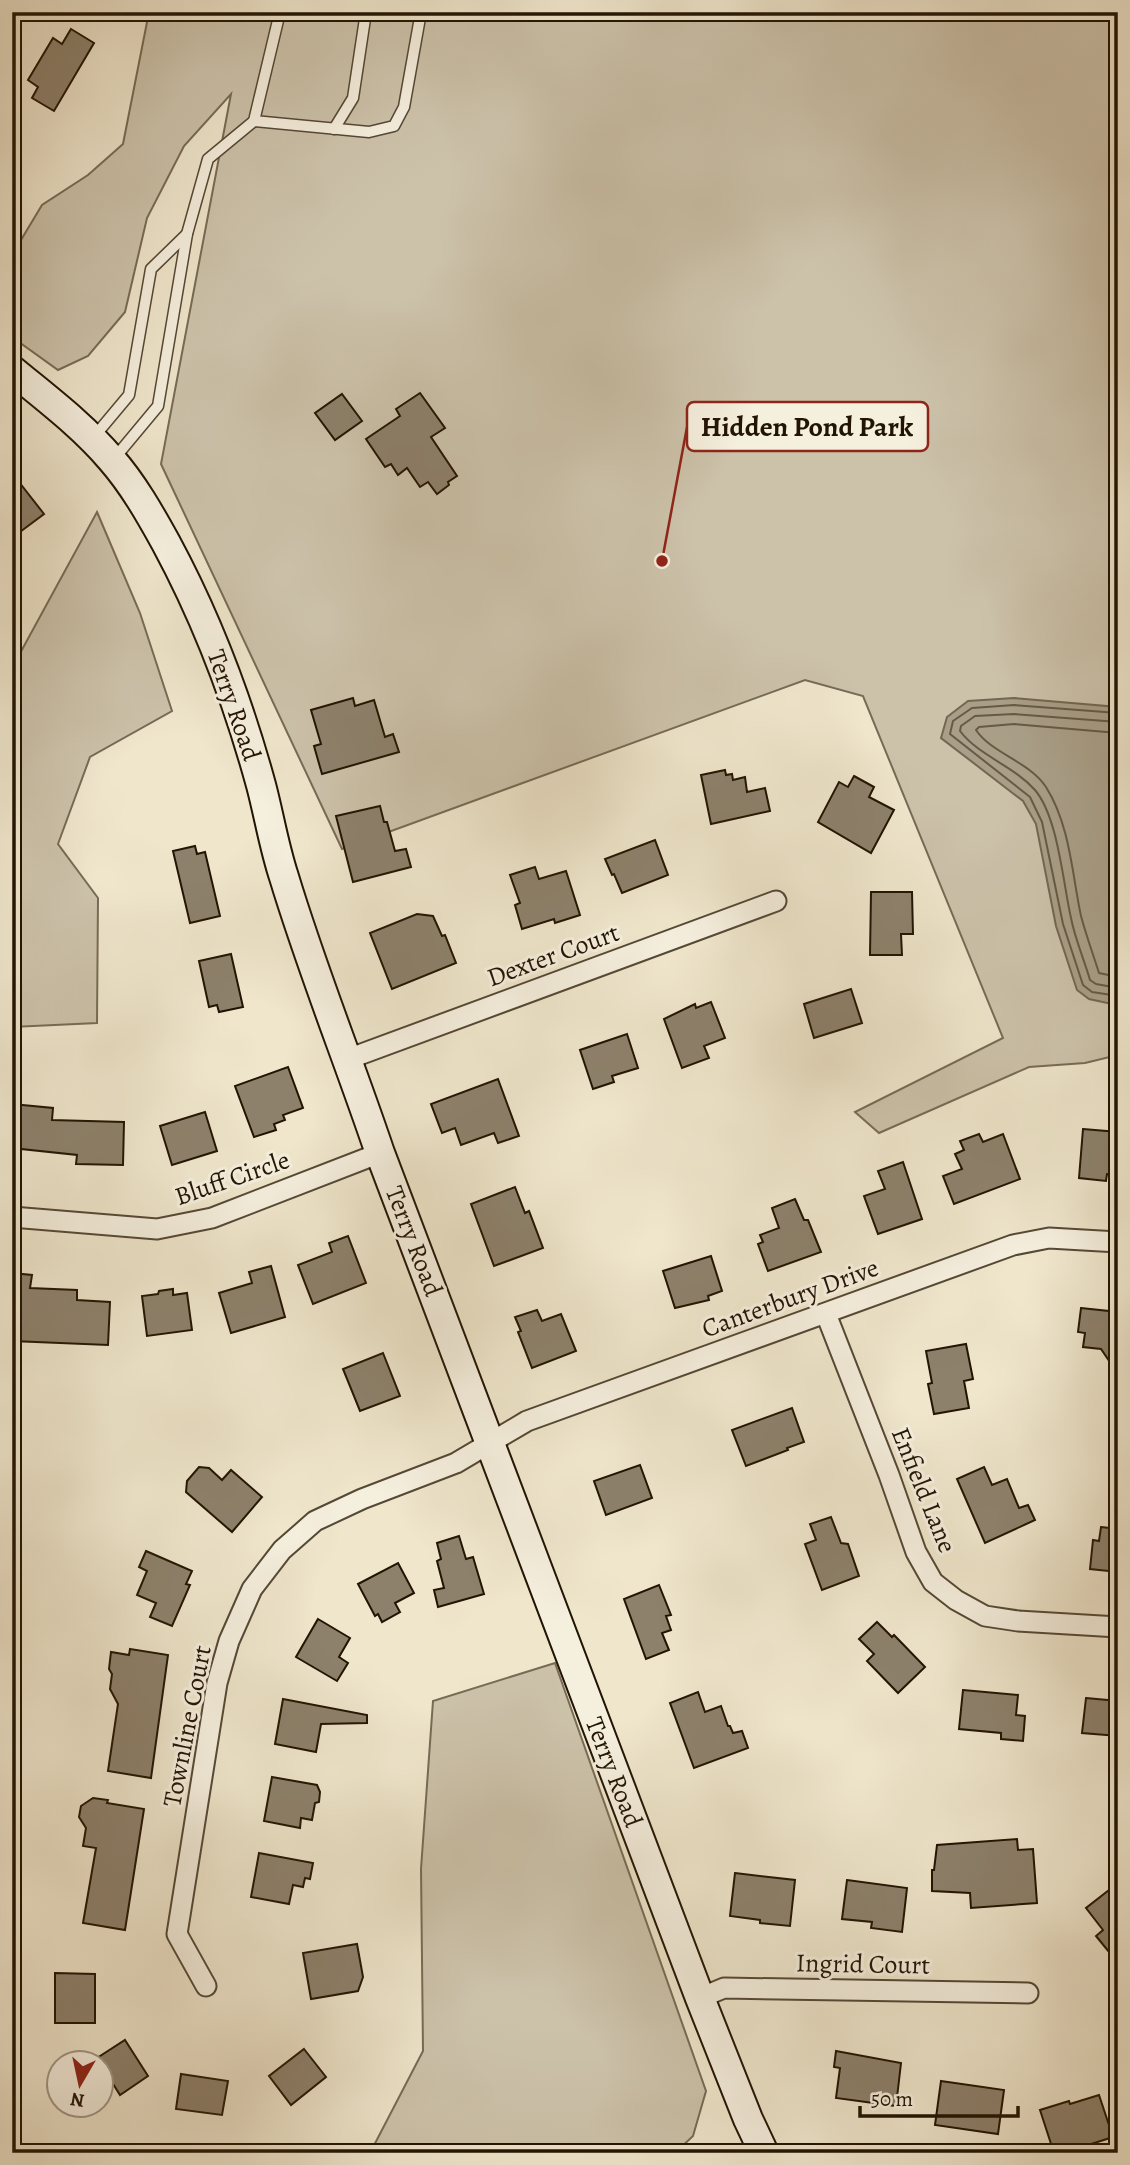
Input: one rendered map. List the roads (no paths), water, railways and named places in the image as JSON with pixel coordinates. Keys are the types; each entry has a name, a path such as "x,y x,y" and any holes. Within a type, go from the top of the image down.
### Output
{"street":[{"name":"Terry Road","path":"12,370 80,425 113,460 145,505 192,591 227,678 261,783 301,935 380,1153 700,1998 764,2153"},
{"name":"Dexter Court","path":"348,1059 776,901"},
{"name":"Bluff Circle","path":"12,1217 158,1229 212,1218 380,1153"},
{"name":"Canterbury Drive","path":"490,1444 527,1421 1013,1245 1049,1238 1118,1242"},
{"name":"Enfield Lane","path":"826,1314 916,1552 933,1582 956,1600 985,1616 1018,1621 1118,1627"},
{"name":"Townline Court","path":"206,1986 177,1934 217,1683 229,1641 252,1589 282,1550 315,1521 362,1499 456,1463 490,1444"},
{"name":"Ingrid Court","path":"700,1998 724,1988 1028,1993"},
{"path":"725,2061 744,2153"}],"lane":[{"path":"113,460 158,406 187,234 208,159 254,121 280,12"},
{"path":"334,129 353,98 366,12"},
{"path":"254,121 369,132 394,126 404,107 421,12"},
{"path":"92,439 129,395 151,269 187,234"}],"water":[{"path":"1014,698 1118,707 1118,1003 1089,999 1077,990 1056,926 1036,824 1023,801 941,738 947,717 968,701"}],"place":[{"name":"Hidden Pond Park","path":"662,561"}]}
